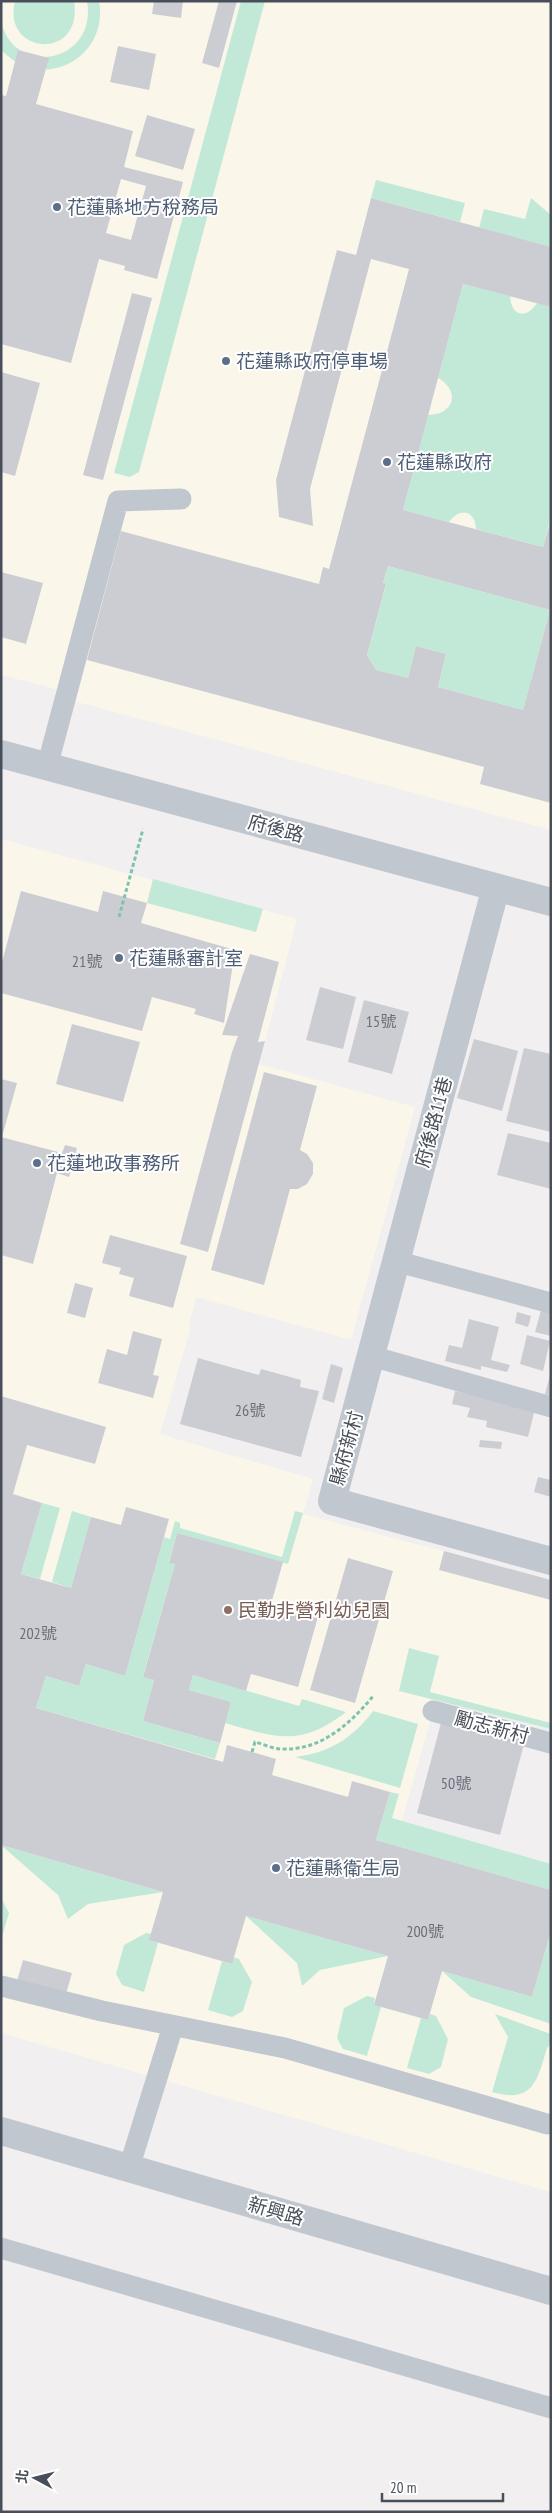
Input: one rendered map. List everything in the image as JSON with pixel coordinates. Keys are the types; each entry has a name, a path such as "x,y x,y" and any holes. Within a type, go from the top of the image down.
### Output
{"street":[{"name":"府後路","path":"1,754 551,902"},
{"name":"府後路11巷","path":"371,1356 496,887"},
{"name":"縣府新村","path":"371,1356 332,1502 551,1561"},
{"name":"新興路","path":"1,2130 551,2291"}],"lane":[{"path":"47,766 118,501 181,499"},
{"path":"396,1261 551,1303"},
{"path":"371,1356 551,1407"},
{"name":"勵志新村","path":"433,1711 551,1743"},
{"path":"1,1986 173,2026 285,2048 547,2124"},
{"path":"129,2168 173,2026"},
{"path":"1,2248 551,2408"}],"path":[{"path":"119,917 152,795"},
{"path":"252,1752 255,1742 280,1749 312,1745 335,1734 354,1719 374,1695"}],"shaded area":[{"name":"花蓮縣政府","path":"1,1 551,1 551,830 55,696 56,689 1,675"},
{"name":"花蓮縣衛生局","path":"1,839 297,919 259,1064 415,1107 351,1340 196,1297 189,1324 191,1326 160,1434 313,1479 303,1514 551,1580 551,1729 436,1700 402,1821 551,1864 551,2192 1,2033"}],"green space":[{"path":"15,1 74,1 74,21 67,34 56,42 43,44 30,41 20,32 14,19"},
{"path":"87,1 99,1 100,16 98,30 92,43 73,62 60,67 46,69 31,68 19,64 1,50 1,21 9,39 21,51 37,57 53,56 68,50 80,38 87,22"},
{"path":"241,1 265,1 139,472 130,477 114,473"},
{"path":"376,180 465,203 460,222 371,198"},
{"path":"531,198 551,215 551,247 479,228 484,209 525,219"},
{"path":"463,284 510,296 513,308 520,313 528,312 537,303 551,307 551,516 543,547 476,529 470,514 458,514 449,522 403,510 428,415 444,411 449,407 451,401 450,389 438,378"},
{"path":"388,566 550,610 523,710 438,687 446,654 416,646 408,678 376,670 367,655 386,585 383,583"},
{"path":"153,879 263,909 256,932 147,903"},
{"path":"42,1503 60,1508 40,1579 21,1574"},
{"path":"72,1511 91,1517 71,1588 52,1582"},
{"path":"295,1511 303,1513 288,1564 177,1533 169,1562 175,1564 143,1676 154,1680 143,1721 220,1743 215,1759 36,1708 46,1676 79,1686 86,1664 125,1676 164,1537 170,1539 175,1521 180,1523 180,1528 282,1557"},
{"path":"409,1648 439,1656 430,1692 551,1723 551,1729 399,1691"},
{"path":"193,1675 299,1706 302,1699 346,1712 315,1731 302,1735 288,1736 260,1733 225,1723 231,1702 189,1690"},
{"path":"373,1711 418,1724 400,1788 295,1757 319,1752 339,1743 357,1729"},
{"path":"390,1792 399,1794 392,1818 551,1864 551,1890 376,1840"},
{"path":"1,1845 163,1892 88,1904 68,1919 58,1895"},
{"path":"1,1898 9,1913 1,1940"},
{"path":"246,1916 388,1956 320,1970 302,1986 297,1963"},
{"path":"551,1931 551,2024 471,1997 442,1971 532,1997"},
{"path":"146,1933 152,1934 150,1940 158,1943 144,1992 122,1985 116,1974 124,1945"},
{"path":"233,1957 239,1959 252,1982 243,2011 232,2017 208,2010 222,1961 231,1964"},
{"path":"367,1996 375,1998 374,2004 381,2007 367,2056 343,2049 337,2038 344,2008"},
{"path":"430,2014 436,2016 448,2039 441,2067 429,2074 407,2068 421,2018 428,2020"},
{"path":"495,2014 551,2034 551,2043 547,2048 536,2080 525,2092 516,2095 492,2092 508,2037"}],"building":[{"path":"154,1 183,1 181,18 152,14"},
{"path":"219,1 237,1 219,68 202,63"},
{"path":"118,46 156,54 149,90 110,82"},
{"name":"花蓮縣地方稅務局","path":"18,50 49,58 36,104 133,131 124,167 183,182 157,279 124,270 125,266 99,259 71,363 1,344 1,95 6,96","holes":["121,179 146,186 131,240 106,233"]},
{"path":"147,115 195,129 183,170 135,156"},
{"name":"花蓮縣政府","path":"371,198 551,247 551,307 463,284 403,510 543,547 551,519 551,803 480,784 484,767 87,660 121,531 319,584 323,567 329,569 409,269 371,259 310,489 313,526 279,517 276,480 337,250 356,255","holes":["388,566 550,610 523,710 438,687 446,654 416,646 408,678 376,670 367,655 386,584 383,583"]},
{"path":"132,293 152,298 103,480 83,475"},
{"path":"1,372 40,383 15,476 1,472"},
{"path":"1,572 43,583 26,644 1,637"},
{"name":"花蓮縣審計室","path":"21,891 98,912 103,891 147,903 141,923 235,950 224,1023 194,1014 196,1009 152,997 142,1031 1,993 1,966"},
{"path":"250,954 279,962 258,1042 265,1041 208,1252 180,1244 238,1036 222,1035"},
{"path":"320,987 356,997 343,1049 306,1040"},
{"path":"364,1000 409,1012 392,1074 348,1062"},
{"path":"72,1024 140,1042 123,1102 56,1084"},
{"path":"474,1039 518,1051 502,1111 457,1098"},
{"path":"524,1048 551,1054 551,1132 506,1121"},
{"path":"264,1072 317,1086 300,1150 307,1154 313,1163 313,1174 307,1184 298,1189 290,1189 264,1285 211,1270"},
{"path":"1,1079 17,1083 2,1137 1,1136"},
{"path":"508,1133 551,1143 551,1189 497,1175"},
{"name":"花蓮地政事務所","path":"1,1137 62,1153 65,1145 77,1148 69,1177 57,1173 33,1264 1,1255"},
{"path":"110,1235 187,1256 173,1308 129,1296 134,1278 119,1274 121,1268 102,1263"},
{"path":"75,1283 93,1288 85,1318 67,1313"},
{"path":"541,1310 551,1312 551,1336 535,1332"},
{"path":"517,1312 531,1316 528,1327 515,1323"},
{"path":"469,1319 499,1327 491,1360 510,1365 507,1372 481,1366 481,1370 445,1361 449,1345 462,1348"},
{"path":"133,1331 162,1339 153,1375 159,1376 153,1398 98,1383 107,1349 127,1355"},
{"path":"527,1335 550,1341 543,1371 520,1364"},
{"path":"198,1358 259,1375 261,1369 301,1380 300,1387 319,1391 301,1457 180,1424"},
{"path":"331,1364 343,1368 334,1403 322,1399"},
{"path":"551,1375 551,1396 545,1394"},
{"path":"455,1391 535,1409 528,1437 486,1427 487,1421 467,1417 470,1408 452,1404"},
{"name":"花蓮縣衛生局","path":"1,1396 106,1427 95,1464 27,1445 13,1494 42,1503 21,1574 71,1588 91,1517 121,1525 126,1507 169,1519 125,1676 86,1664 79,1686 46,1676 36,1708 223,1762 227,1745 252,1752 276,1759 272,1775 348,1797 352,1781 390,1792 376,1840 551,1890 551,1931 532,1997 442,1971 428,2020 374,2005 388,1956 246,1916 232,1964 149,1940 163,1892 1,1845"},
{"path":"480,1440 502,1442 501,1449 479,1447"},
{"path":"538,1477 551,1480 551,1497 534,1492"},
{"name":"民勤非營利幼兒園","path":"177,1533 283,1562 271,1604 318,1617 298,1687 251,1674 246,1691 193,1675 189,1690 231,1702 220,1743 143,1721 154,1680 143,1677 175,1564 169,1563"},
{"path":"444,1551 551,1580 551,1600 439,1570"},
{"path":"348,1558 393,1571 355,1703 310,1690"},
{"path":"441,1723 524,1744 500,1835 417,1813"},
{"path":"23,1960 72,1973 64,2001 15,1988"}],"place":[{"name":"花蓮縣地方稅務局","path":"57,207"},
{"name":"花蓮縣政府停車場","path":"226,361"},
{"name":"花蓮縣政府","path":"387,462"},
{"name":"花蓮縣審計室","path":"119,958"},
{"name":"花蓮地政事務所","path":"37,1163"},
{"name":"民勤非營利幼兒園","path":"228,1610"},
{"name":"花蓮縣衛生局","path":"276,1868"}]}
